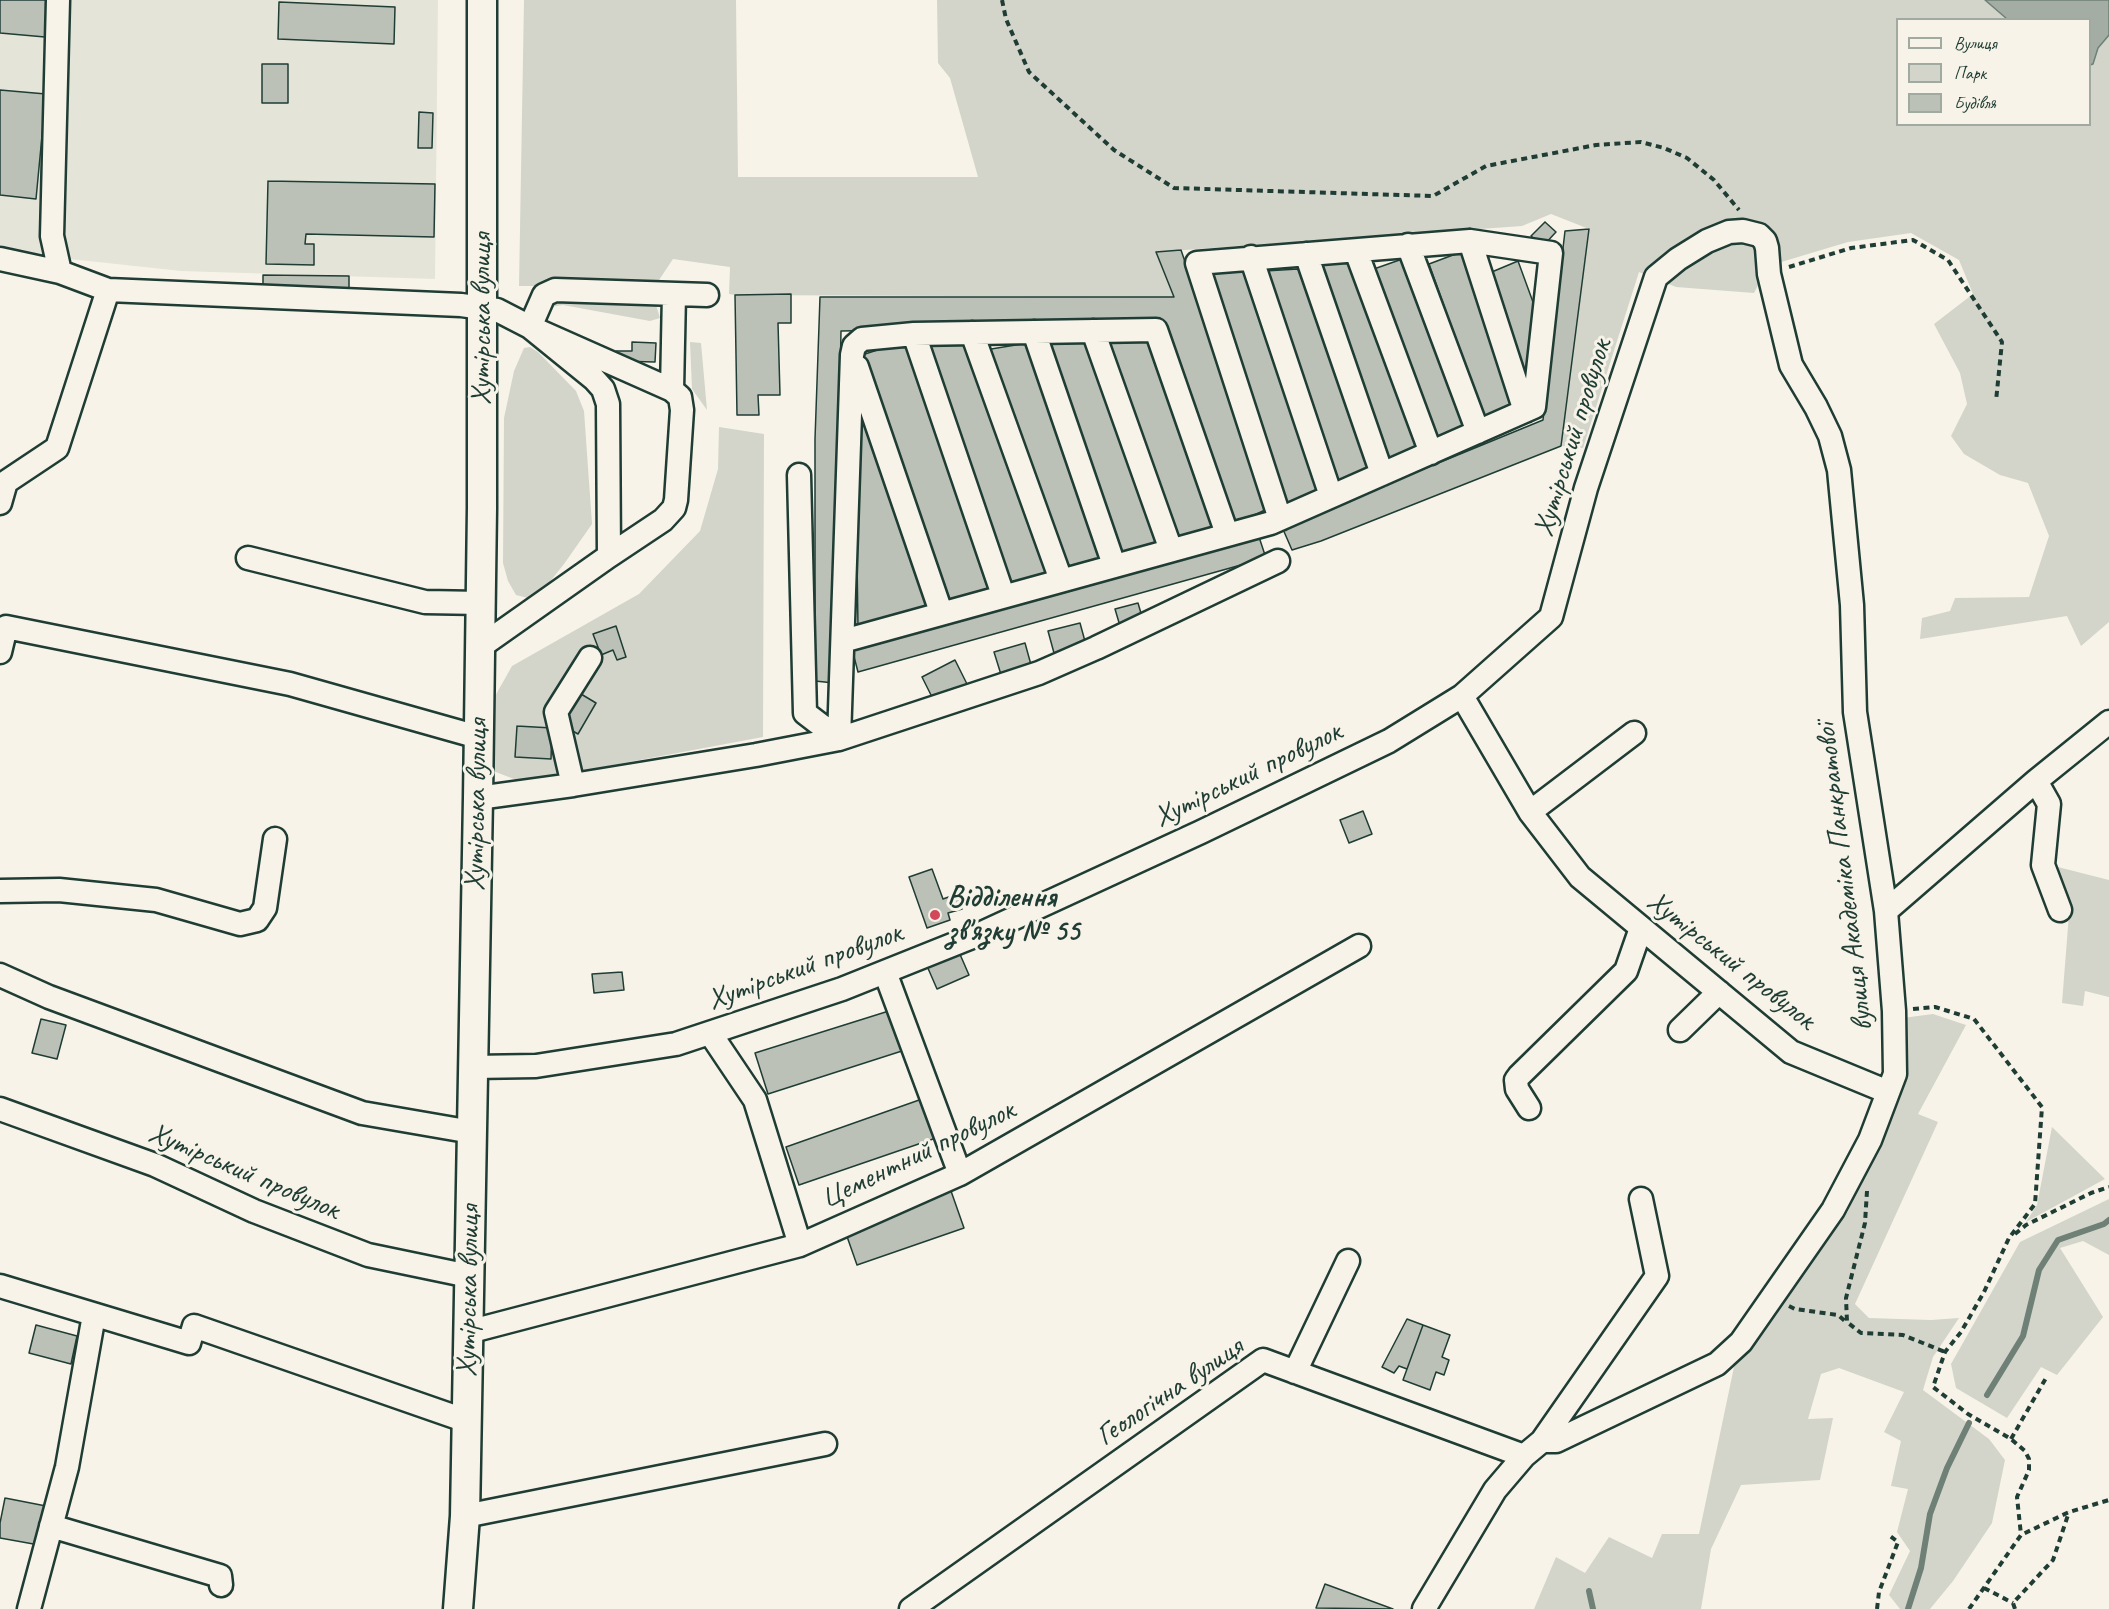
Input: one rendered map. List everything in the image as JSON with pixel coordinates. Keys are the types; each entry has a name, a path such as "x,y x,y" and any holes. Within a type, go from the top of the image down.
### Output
{"main road":[{"name":"Хутірська вулиця","path":"458,1609 465,1515 481,603 482,0"}],"street":[{"path":"58,0 52,236 60,272"},
{"name":"Хутірський провулок","path":"473,1067 536,1065 676,1044 842,989 982,933 1201,832 1389,741 1462,696 1551,617 1586,488 1656,277 1678,259 1707,241 1729,232 1743,231 1759,235"},
{"name":"вулиця Академіка Панкратової","path":"1424,1609 1495,1490 1524,1456 1542,1441 1556,1441 1717,1364 1741,1342 1833,1210 1870,1140 1895,1074 1894,1011 1886,911 1855,712 1852,605 1839,470 1830,436 1816,406 1791,365 1768,274 1765,241 1759,235"},
{"path":"1470,241 1525,411"},
{"path":"843,641 1280,519 1534,407 1551,253 1470,241 1197,263 1280,519"},
{"path":"1408,245 1478,432"},
{"path":"1356,251 1431,453"},
{"path":"1306,254 1382,474"},
{"path":"1251,257 1332,496"},
{"path":"0,259 60,272 108,290 461,304 482,307 497,310 672,390 680,397 682,410 674,508 663,520 480,647"},
{"path":"0,503 6,482 57,448 108,290"},
{"path":"530,327 544,295 555,290 707,295"},
{"path":"672,390 674,294"},
{"path":"530,327 603,389 608,404 609,556"},
{"path":"839,739 852,355 854,346 862,339 914,334 1156,330 1227,534"},
{"path":"1093,331 1171,550"},
{"path":"1034,332 1114,565"},
{"path":"972,333 1061,580"},
{"path":"914,334 1003,595"},
{"path":"852,355 941,612"},
{"path":"799,475 805,713 839,739"},
{"path":"248,558 425,602 481,603"},
{"path":"478,798 573,785 839,739 1039,673 1278,561"},
{"path":"1,643 6,627 278,682 478,738"},
{"path":"573,785 556,712 590,658"},
{"name":"Хутірський провулок","path":"1462,696 1530,812 1580,877 1791,1052 1888,1092"},
{"path":"1886,911 2036,781 2109,722"},
{"path":"1530,812 1634,733"},
{"path":"2036,781 2049,804 2043,865 2060,910"},
{"path":"0,891 59,891 156,900 240,924 257,920 265,908 274,839"},
{"path":"1529,1108 1516,1089 1516,1080 1626,971 1641,928"},
{"name":"Цементний провулок","path":"468,1332 800,1245 960,1174 1359,946"},
{"path":"885,972 960,1174"},
{"path":"0,975 49,997 362,1113 472,1132"},
{"path":"1680,1030 1719,992"},
{"path":"710,1033 755,1100 800,1245"},
{"name":"Хутірський провулок","path":"0,1109 155,1166 254,1211 368,1255 469,1276"},
{"path":"1542,1441 1657,1276 1641,1199"},
{"path":"1295,1372 1347,1261"},
{"path":"0,1286 189,1343 194,1326 466,1421"},
{"path":"29,1609 67,1467 94,1315"},
{"name":"Геологічна вулиця","path":"911,1609 1263,1360 1524,1456"},
{"path":"465,1515 825,1444"},
{"path":"51,1526 220,1576 221,1585"}],"path":[{"path":"1002,0 1006,19 1029,72 1114,150 1174,188 1433,196 1486,166 1596,145 1641,142 1665,148 1687,158 1714,180 1759,235"},
{"path":"1768,274 1851,248 1913,240 1940,255 1948,260 2002,342 1996,402"},
{"path":"1894,1011 1935,1007 1974,1018 2042,1107 2035,1204 2009,1238 1984,1292 1961,1332 1945,1352 1933,1387 1968,1414 2025,1451 2029,1460 2029,1470 2017,1497 2021,1535"},
{"path":"2009,1238 2026,1225 2091,1193 2109,1187"},
{"path":"1847,1322 1846,1298 1865,1223 1867,1188"},
{"path":"1773,1296 1795,1309 1838,1315 1861,1332 1903,1335 1945,1352"},
{"path":"2011,1440 2046,1378"},
{"path":"1969,1609 2021,1535 2069,1512 2109,1500"},
{"path":"2013,1603 2053,1560 2069,1512"},
{"path":"1876,1609 1879,1592 1898,1542 1890,1536"},
{"path":"1983,1588 2013,1603 2015,1609"}],"shaded area":[{"path":"0,0 438,0 435,279 181,271 42,256 0,245"},
{"path":"1985,0 2109,0 2109,35 2098,48 2091,65 2091,18 2006,18"}],"green space":[{"path":"524,0 736,0 738,177 978,177 950,78 938,63 937,0 2109,0 2109,622 2081,646 2067,616 1920,639 1922,618 1950,611 1955,598 2029,597 2049,536 2028,483 2000,475 1964,454 1951,436 1967,404 1960,373 1934,324 1973,294 1959,260 1911,233 1848,242 1768,266 1754,293 1676,287 1639,272 1583,448 1561,446 1589,229 1551,214 1522,226 1157,252 1174,297 735,295 729,294 730,267 673,259 655,286 519,286"},
{"path":"561,299 656,305 660,318 650,321 563,305 544,308 544,304"},
{"path":"690,342 701,343 707,410 692,389"},
{"path":"530,347 538,352 576,391 584,411 592,524 540,594 528,598 516,595 508,581 503,563 504,418 514,371 524,348"},
{"path":"719,427 764,434 763,737 522,782 493,771 494,698 512,666 639,594 700,531 718,469"},
{"path":"2050,865 2109,880 2109,997 2085,991 2083,1006 2062,1003 2069,914"},
{"path":"1933,1014 1966,1025 1918,1114 1938,1122 1855,1304 1869,1318 1931,1320 1959,1318 1933,1357 1923,1390 1989,1439 2005,1460 1992,1523 1953,1581 1930,1609 1900,1609 1889,1595 1910,1551 1897,1532 1908,1489 1891,1486 1901,1441 1884,1432 1904,1392 1839,1368 1821,1374 1808,1419 1833,1418 1820,1480 1741,1485 1711,1549 1701,1609 1534,1609 1556,1557 1585,1573 1609,1537 1652,1558 1662,1534 1699,1534 1734,1367 1790,1295 1848,1211 1893,1101 1903,1018"},
{"path":"2052,1127 2105,1179 2026,1222 2037,1205"},
{"path":"2109,1199 2109,1255 2083,1241 2060,1248 2103,1317 2057,1375 2041,1367 2007,1418 1956,1388 1951,1364 2020,1242"}],"building":[{"path":"0,0 48,0 45,37 0,33"},
{"path":"279,2 395,7 394,44 278,39"},
{"path":"262,64 288,64 288,103 262,103"},
{"path":"0,90 46,94 36,199 0,195"},
{"path":"419,112 433,113 432,148 418,148"},
{"path":"268,181 435,184 434,237 306,234 305,244 314,244 314,265 266,264"},
{"path":"1545,222 1556,232 1543,246 1531,236"},
{"path":"1589,229 1561,446 1321,541 1292,550 1282,527 1543,420 1565,231"},
{"path":"1181,250 1269,508 1232,526 1160,325 841,331 834,683 815,681 815,439 820,297 1174,297 1156,252"},
{"path":"1461,252 1517,409 1485,421 1429,264"},
{"path":"1351,256 1420,449 1386,461 1317,268"},
{"path":"1408,257 1470,429 1433,442 1371,270"},
{"path":"1518,261 1537,313 1533,372 1523,373 1487,274"},
{"path":"1246,267 1317,492 1286,507 1205,270"},
{"path":"1298,269 1372,471 1339,487 1265,271"},
{"path":"263,275 349,276 349,295 263,294"},
{"path":"791,294 791,323 778,323 780,395 758,395 759,415 737,415 735,295"},
{"path":"1042,339 1086,340 1164,545 1120,557"},
{"path":"963,340 1051,571 1011,585 924,347"},
{"path":"1147,340 1214,533 1174,541 1104,341"},
{"path":"905,341 988,589 951,603 862,355"},
{"path":"632,342 656,343 655,362 616,361 616,351 632,351"},
{"path":"1028,343 1103,562 1068,572 985,350"},
{"path":"855,416 866,416 932,608 858,628"},
{"path":"1258,534 1266,558 858,672 851,645"},
{"path":"1138,603 1143,620 1120,626 1115,609"},
{"path":"1080,623 1086,645 1054,653 1048,631"},
{"path":"616,626 626,657 617,660 613,650 601,655 593,634"},
{"path":"1025,643 1033,672 1003,681 994,652"},
{"path":"955,660 967,684 934,701 922,677"},
{"path":"581,694 596,703 578,734 562,725"},
{"path":"517,726 552,728 551,759 515,757"},
{"path":"1363,811 1372,834 1349,843 1340,820"},
{"path":"932,869 943,899 957,894 962,909 948,913 950,920 927,928 909,877"},
{"path":"959,952 969,975 937,989 927,966"},
{"path":"622,972 624,990 594,993 592,974"},
{"path":"892,1010 905,1050 768,1094 755,1053"},
{"path":"41,1019 66,1025 57,1059 32,1053"},
{"path":"922,1099 936,1138 799,1185 786,1147"},
{"path":"951,1191 964,1228 857,1265 844,1228"},
{"path":"1407,1319 1423,1325 1407,1369 1399,1366 1394,1373 1382,1367"},
{"path":"36,1325 77,1336 71,1364 29,1353"},
{"path":"1423,1325 1450,1335 1442,1357 1449,1360 1444,1375 1436,1372 1430,1390 1403,1380"},
{"path":"5,1498 46,1506 39,1545 0,1538 0,1523"},
{"path":"1325,1584 1393,1609 1316,1608"}],"waterway":[{"path":"1987,1395 2023,1336 2039,1270 2058,1240 2104,1224 2109,1220"},
{"path":"1908,1609 1921,1568 1930,1514 1947,1468 1969,1423"},
{"path":"1589,1591 1593,1609"}],"place":[{"name":"Відділення зв'язку № 55","path":"935,915"}]}
